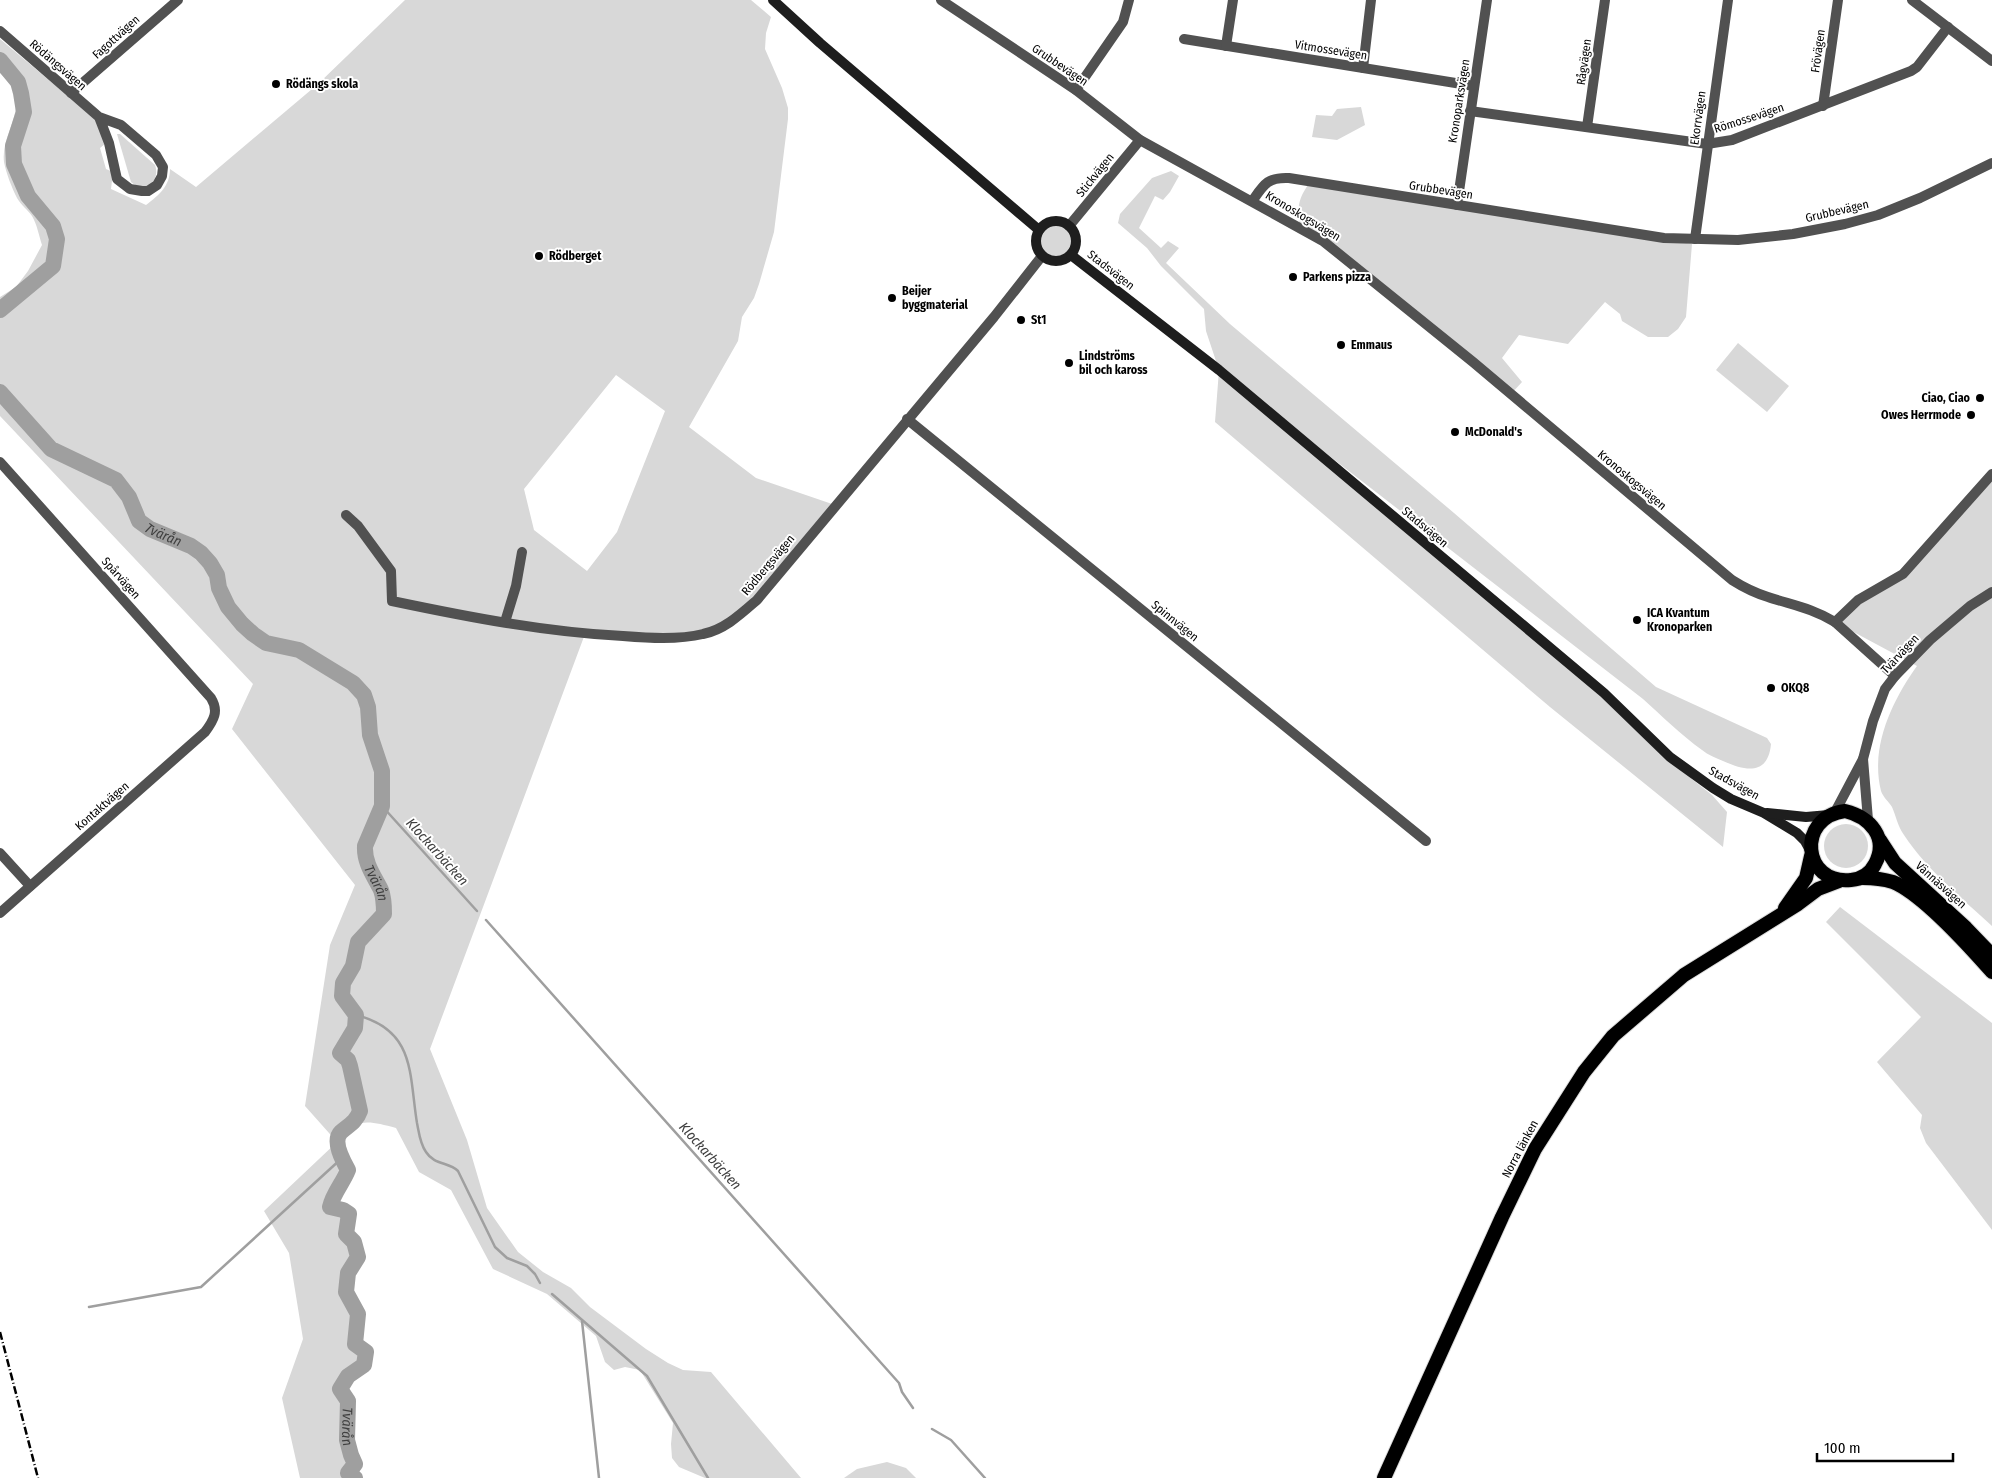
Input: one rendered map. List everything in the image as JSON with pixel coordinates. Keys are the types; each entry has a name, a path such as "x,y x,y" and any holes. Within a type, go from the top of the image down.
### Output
{"highway":[{"path":"1845,811 1857,814 1868,820 1876,832 1879,842 1879,854 1870,872 1863,878 1839,881 1827,875 1810,853 1811,840 1816,829 1832,814 1845,811"},
{"name":"Vännäsvägen","path":"1876,832 1895,863 1966,928 1992,955"},
{"name":"Norra länken","path":"1782,913 1806,878 1810,868 1810,853"},
{"name":"Vännäsvägen","path":"1863,878 1878,878 1894,883 1910,892 1940,918 1992,972"},
{"name":"Norra länken","path":"1384,1478 1502,1217 1535,1149 1584,1072 1613,1036 1684,975 1798,904 1818,889 1839,881"}],"main road":[{"path":"772,0 1039,230"},
{"path":"1053,221 1069,226 1076,237 1076,243 1071,255 1065,260 1058,262 1048,260 1042,256 1036,246 1039,230 1053,221"},
{"name":"Stadsvägen","path":"1071,255 1219,370 1589,680 1670,757 1731,799 1764,813 1797,833 1805,841 1810,853"},
{"name":"Stadsvägen","path":"1764,813 1806,817 1832,814"}],"street":[{"name":"Fagottvägen","path":"71,93 178,0"},
{"name":"Grubbevägen","path":"942,0 1076,90 1140,140 1253,200 1263,185 1280,178 1664,238 1738,240 1793,234 1845,224 1878,215 1920,198 1992,162"},
{"path":"1076,90 1123,22 1129,0"},
{"path":"1226,46 1233,0"},
{"path":"1363,68 1371,0"},
{"name":"Kronoparksvägen","path":"1457,205 1487,0"},
{"name":"Rågvägen","path":"1587,127 1605,0"},
{"name":"Ekorrvägen","path":"1695,239 1728,0"},
{"name":"Frövägen","path":"1823,106 1838,0"},
{"path":"1912,0 1992,61"},
{"name":"Römossevägen","path":"1470,111 1707,144 1732,140 1914,70 1948,27"},
{"name":"Rödängsvägen","path":"0,31 99,117 121,125 156,155 163,167 162,176 157,185 148,191 142,191 130,189 117,180 109,143 99,117"},
{"name":"Vitmossevägen","path":"1184,39 1474,86"},
{"name":"Stickvägen","path":"1069,226 1140,140"},
{"name":"Kronoskogsvägen","path":"1253,200 1324,241 1345,257 1732,580 1765,596 1797,604 1835,622 1895,676"},
{"name":"Rödbergsvägen","path":"346,515 358,526 391,571 392,601 505,622 585,634 652,638 704,634 736,620 757,600 994,317 1042,256"},
{"name":"Spinnvägen","path":"907,420 1426,841"},
{"name":"Spårvägen","path":"0,462 211,698 216,706 216,715"},
{"path":"1835,622 1858,600 1903,574 1992,474"},
{"path":"505,622 516,586 522,552"},
{"name":"Tvärvägen","path":"1832,814 1863,759 1873,721 1885,689 1930,640 1970,606 1992,592"},
{"name":"Kontaktvägen","path":"0,913 205,732 216,715"},
{"name":"Tvärvägen","path":"1863,759 1868,820"},
{"path":"0,853 30,886"}],"shaded area":[{"path":"405,0 751,0 771,17 766,33 765,49 782,88 788,108 774,232 754,298 742,317 738,341 689,427 756,478 835,505 757,600 704,634 585,634 430,1049 467,1140 487,1208 518,1252 543,1272 571,1288 590,1307 668,1363 683,1370 711,1372 801,1478 705,1478 679,1467 672,1458 673,1423 640,1370 625,1367 614,1370 605,1362 596,1336 547,1294 493,1269 451,1190 419,1172 396,1128 380,1124 360,1123 339,1133 339,1148 348,1170 330,1207 343,1210 349,1214 347,1234 354,1242 358,1257 348,1273 346,1292 358,1314 355,1344 366,1352 364,1365 348,1376 340,1389 348,1401 347,1440 355,1464 349,1473 355,1478 300,1478 282,1398 303,1339 289,1253 264,1211 337,1142 305,1106 330,945 355,885 232,729 253,684 0,416 0,297 16,287 28,271 42,245 34,219 15,194 4,162 4,150 16,106 15,95 10,84 0,73 0,39 100,123 106,143 100,148 106,169 113,172 111,189 146,205 166,185 170,169 196,187 318,84","holes":["616,375 665,411 617,532 587,571 534,530 524,489"]},
{"path":"1361,107 1365,125 1337,140 1312,137 1316,115 1332,116 1337,109"},
{"path":"117,134 120,134 155,165 156,176 150,184 141,187 131,182"},
{"path":"1171,171 1179,176 1163,200 1155,196 1139,228 1161,248 1168,241 1179,248 1166,263 1230,324 1656,687 1767,738 1771,744 1769,754 1765,762 1754,768 1739,767 1704,752 1643,699 1234,382 1604,693 1693,780 1712,795 1727,812 1723,847 1550,707 1215,422 1219,370 1206,331 1204,309 1161,266 1147,248 1118,223 1120,214 1152,178"},
{"path":"1310,182 1692,244 1686,317 1678,329 1668,337 1648,337 1622,321 1620,314 1605,302 1568,344 1519,335 1502,358 1522,382 1511,394 1300,227 1299,203"},
{"path":"1056,225 1062,226 1067,230 1071,235 1071,247 1067,252 1062,256 1056,257 1050,256 1045,252 1041,247 1040,241 1041,235 1045,230 1050,226"},
{"path":"1738,343 1789,386 1767,412 1716,370"},
{"path":"1992,474 1992,926 1945,883 1913,848 1902,832 1892,807 1881,791 1878,758 1885,725 1899,694 1917,666 1835,622 1889,583"},
{"path":"1850,824 1862,830 1867,837 1867,855 1862,862 1855,867 1842,868 1834,865 1827,858 1824,842 1827,834 1834,827"},
{"path":"1840,907 1992,1023 1992,1230 1926,1143 1920,1128 1922,1115 1877,1062 1921,1017 1826,922"},
{"path":"887,1462 906,1468 916,1478 844,1478 857,1469"}],"waterway":[{"name":"Tvärån","path":"0,60 18,82 24,112 13,146 14,164 28,196 53,226 57,239 53,266 0,310"},
{"name":"Tvärån","path":"0,392 51,449 116,480 129,497 139,521 150,529 191,546 201,553 217,575 219,588 228,607 253,634 266,643 299,650 353,683 364,695 368,707 370,735 382,771 382,806 365,846 365,852 370,869 382,893 384,914 358,942 353,966 343,983 342,996 356,1015 355,1028 340,1053 348,1060 360,1111 354,1121 339,1136 339,1151 348,1170 333,1197 330,1207 343,1210 349,1214 346,1234 354,1242 358,1257 348,1273 346,1292 358,1314 355,1344 366,1352 364,1365 348,1376 340,1389 348,1401 347,1440 355,1464 348,1473 355,1478"},
{"name":"Klockarbäcken","path":"382,806 477,911"},
{"name":"Klockarbäcken","path":"486,920 899,1383 902,1392 913,1408"},
{"path":"356,1015 376,1022 390,1031 400,1043 410,1072 417,1123 424,1149 433,1159 458,1171 495,1247 507,1258 527,1266 540,1283"},
{"path":"89,1307 201,1287 342,1158"},
{"path":"552,1294 647,1376 708,1478"},
{"path":"582,1321 599,1478"},
{"name":"Klockarbäcken","path":"932,1429 951,1440 985,1478"}],"railway":[{"path":"0,1332 38,1478"}],"place":[{"name":"Rödängs skola","path":"276,84"},
{"name":"Rödberget","path":"539,256"},
{"name":"Parkens pizza","path":"1293,277"},
{"name":"Beijer byggmaterial","path":"892,298"},
{"name":"St1","path":"1021,320"},
{"name":"Emmaus","path":"1341,345"},
{"name":"Lindströms bil och kaross","path":"1069,363"},
{"name":"Ciao, Ciao","path":"1980,398"},
{"name":"Owes Herrmode","path":"1971,415"},
{"name":"McDonald's","path":"1455,432"},
{"name":"ICA Kvantum Kronoparken","path":"1637,620"},
{"name":"OKQ8","path":"1771,688"}]}
